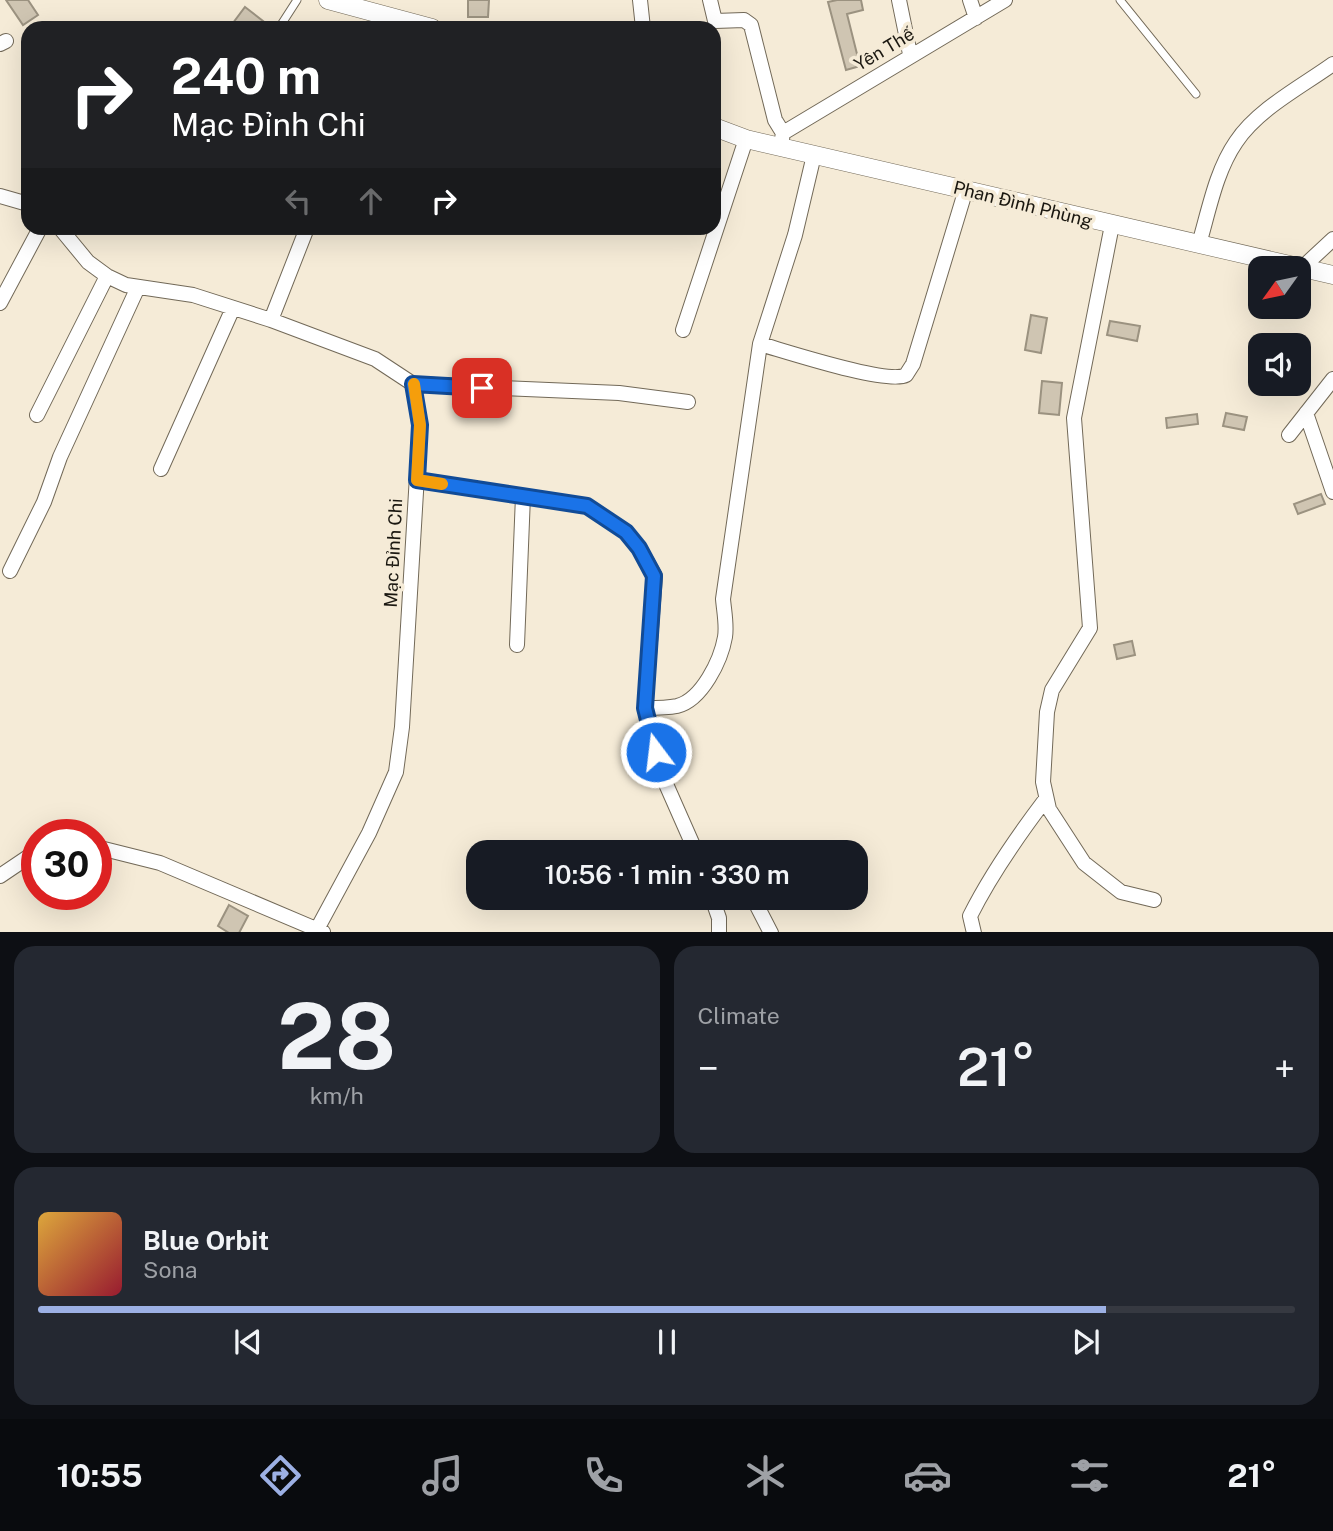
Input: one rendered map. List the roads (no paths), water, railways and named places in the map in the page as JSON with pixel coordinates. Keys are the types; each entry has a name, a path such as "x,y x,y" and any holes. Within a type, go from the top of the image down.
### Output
{"street":[{"path":"328,0 402,21"},
{"path":"640,0 642,21"},
{"path":"710,0 715,21 744,20 751,25 782,140"},
{"path":"899,0 910,54"},
{"path":"970,0 976,18"},
{"name":"Yên Thế","path":"782,140 910,54 1005,0"},
{"path":"1199,244 1222,169 1244,130 1333,64"},
{"name":"Phan Đình Phùng","path":"721,130 746,139 782,140 814,155 1253,256"},
{"path":"721,215 746,139"},
{"path":"645,708 678,706 688,701 702,687 722,650 726,633 723,599 760,344 795,235 814,155"},
{"path":"760,344 859,371 894,378 906,375 913,364 941,280 967,189"},
{"path":"0,196 21,200"},
{"path":"1112,225 1074,418 1090,628 1057,679 1049,702 1043,782 1045,800 1069,844 1097,876 1121,892 1154,900"},
{"path":"0,303 36,235"},
{"path":"66,235 88,262 107,276 138,287 193,295 271,320 375,359 413,384 619,393 688,402"},
{"path":"271,320 304,235"},
{"path":"683,330 714,235"},
{"path":"1311,260 1333,239"},
{"name":"Phan Đình Phùng","path":"1311,269 1333,275"},
{"path":"37,415 107,276"},
{"path":"10,571 44,502 60,457 138,287"},
{"path":"161,469 233,308"},
{"path":"1289,435 1333,379"},
{"name":"Mạc Đỉnh Chi","path":"319,931 369,833 396,772 402,727 420,425 413,384"},
{"path":"1306,413 1333,492"},
{"path":"417,480 587,506 626,532 639,548 654,576 645,708 662,775 691,840"},
{"path":"517,645 523,496"},
{"path":"974,932 970,916 983,890 1010,846 1045,800"},
{"path":"112,851 160,863 319,931"},
{"path":"0,876 21,862"},
{"path":"716,910 719,932"},
{"path":"759,910 770,932"}],"lane":[{"path":"284,21 297,0"},
{"path":"1120,0 1196,94"}]}
